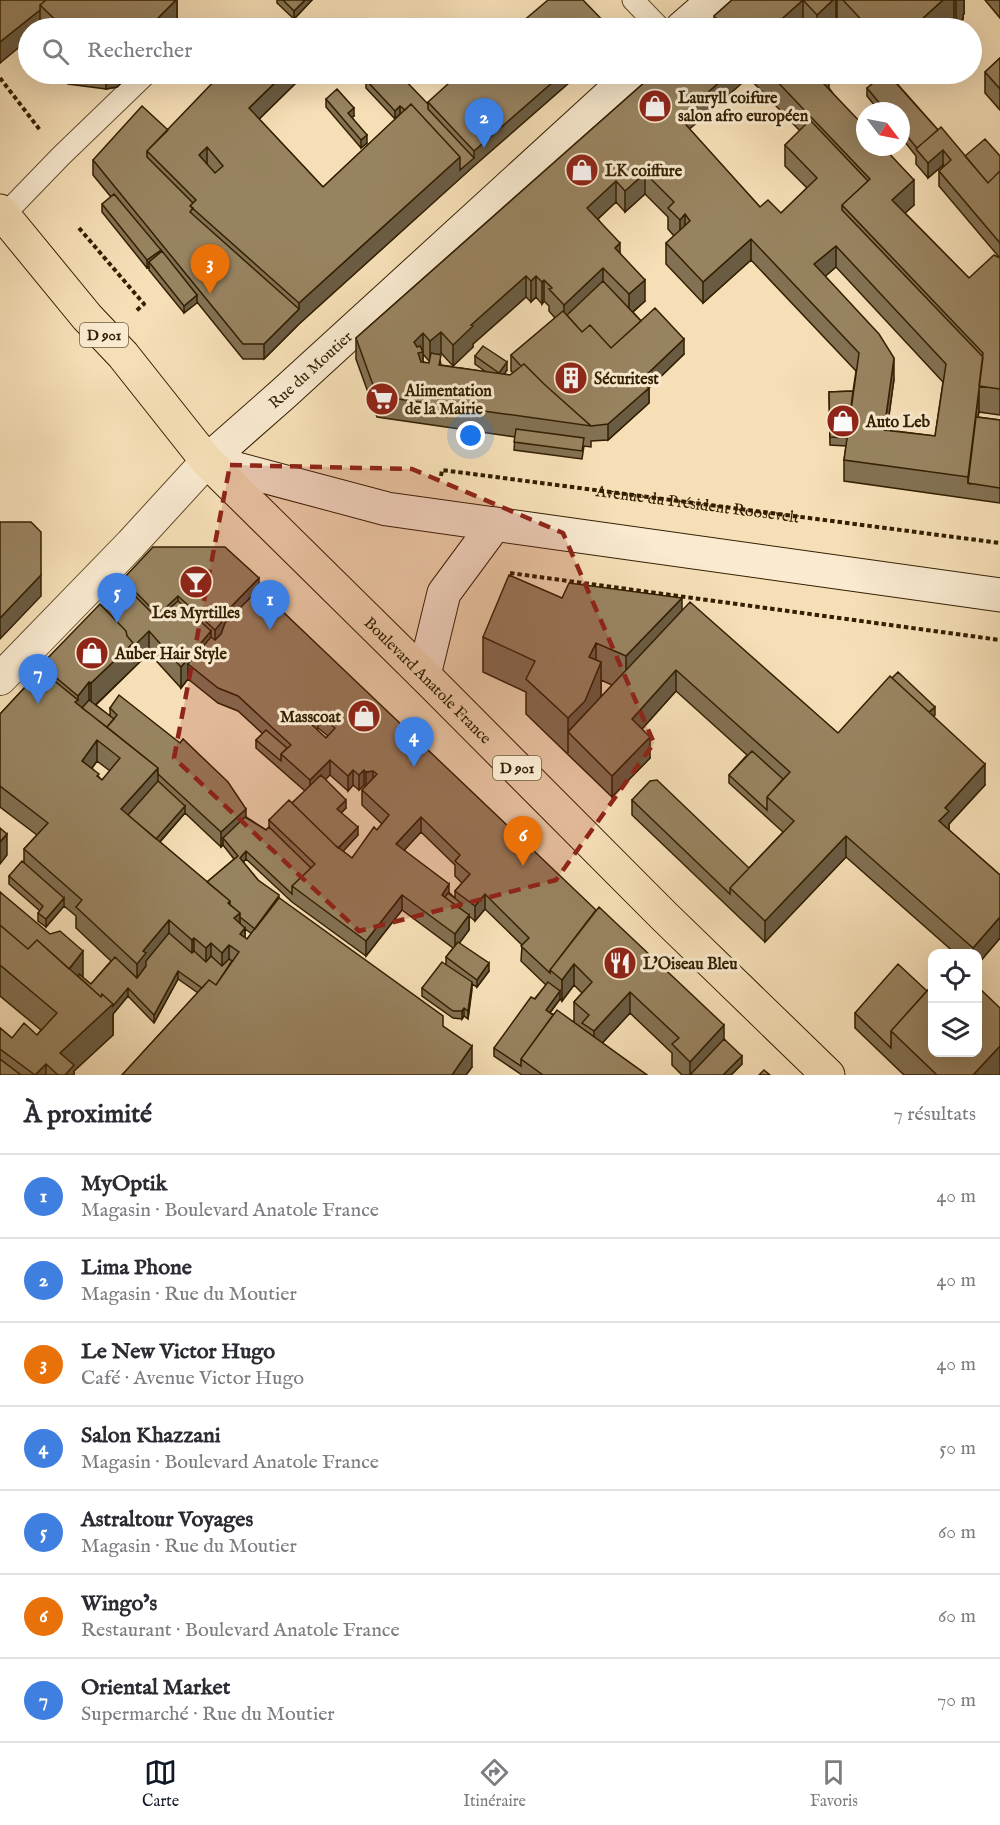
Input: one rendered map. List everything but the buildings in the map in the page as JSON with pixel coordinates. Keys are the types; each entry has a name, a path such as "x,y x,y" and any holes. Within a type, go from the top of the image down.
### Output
{"main road":[{"path":"693,18 714,0"},
{"name":"Rue du Moutier","path":"207,461 622,84"},
{"name":"D 901","path":"2,213 87,317 123,355 207,461"},
{"path":"207,461 387,509 1000,595"},
{"name":"Boulevard Anatole France","path":"207,461 664,916 828,1075"},
{"path":"424,675 444,593 495,524"}],"street":[{"name":"Rue du Moutier","path":"0,679 131,544 207,461"}],"lane":[{"path":"633,0 650,18"},
{"path":"2,213 136,84"}],"path":[{"path":"0,78 61,156"},
{"path":"79,228 122,279"},
{"name":"Avenue du Président Roosevelt","path":"436,516 442,470 1000,543"}],"highlighted area":[{"path":"230,465 412,469 563,533 654,743 556,880 359,931 174,758"}],"place":[{"name":"Lauryll coifure salon afro européen","path":"655,106"},
{"name":"Lima Phone","path":"484,148"},
{"name":"LK coiffure","path":"582,170"},
{"name":"Le New Victor Hugo","path":"210,294"},
{"name":"Sécuritest","path":"571,378"},
{"name":"Alimentation de la Mairie","path":"382,399"},
{"name":"Auto Leb","path":"843,421"},
{"name":"Les Myrtilles","path":"196,582"},
{"name":"Astraltour Voyages","path":"117,623"},
{"name":"MyOptik","path":"270,630"},
{"name":"Auber Hair Style","path":"92,653"},
{"name":"Oriental Market","path":"38,704"},
{"name":"Masscoat","path":"364,716"},
{"name":"Salon Khazzani","path":"414,767"},
{"name":"Wingo’s","path":"523,866"},
{"name":"L'Oiseau Bleu","path":"620,963"}]}
